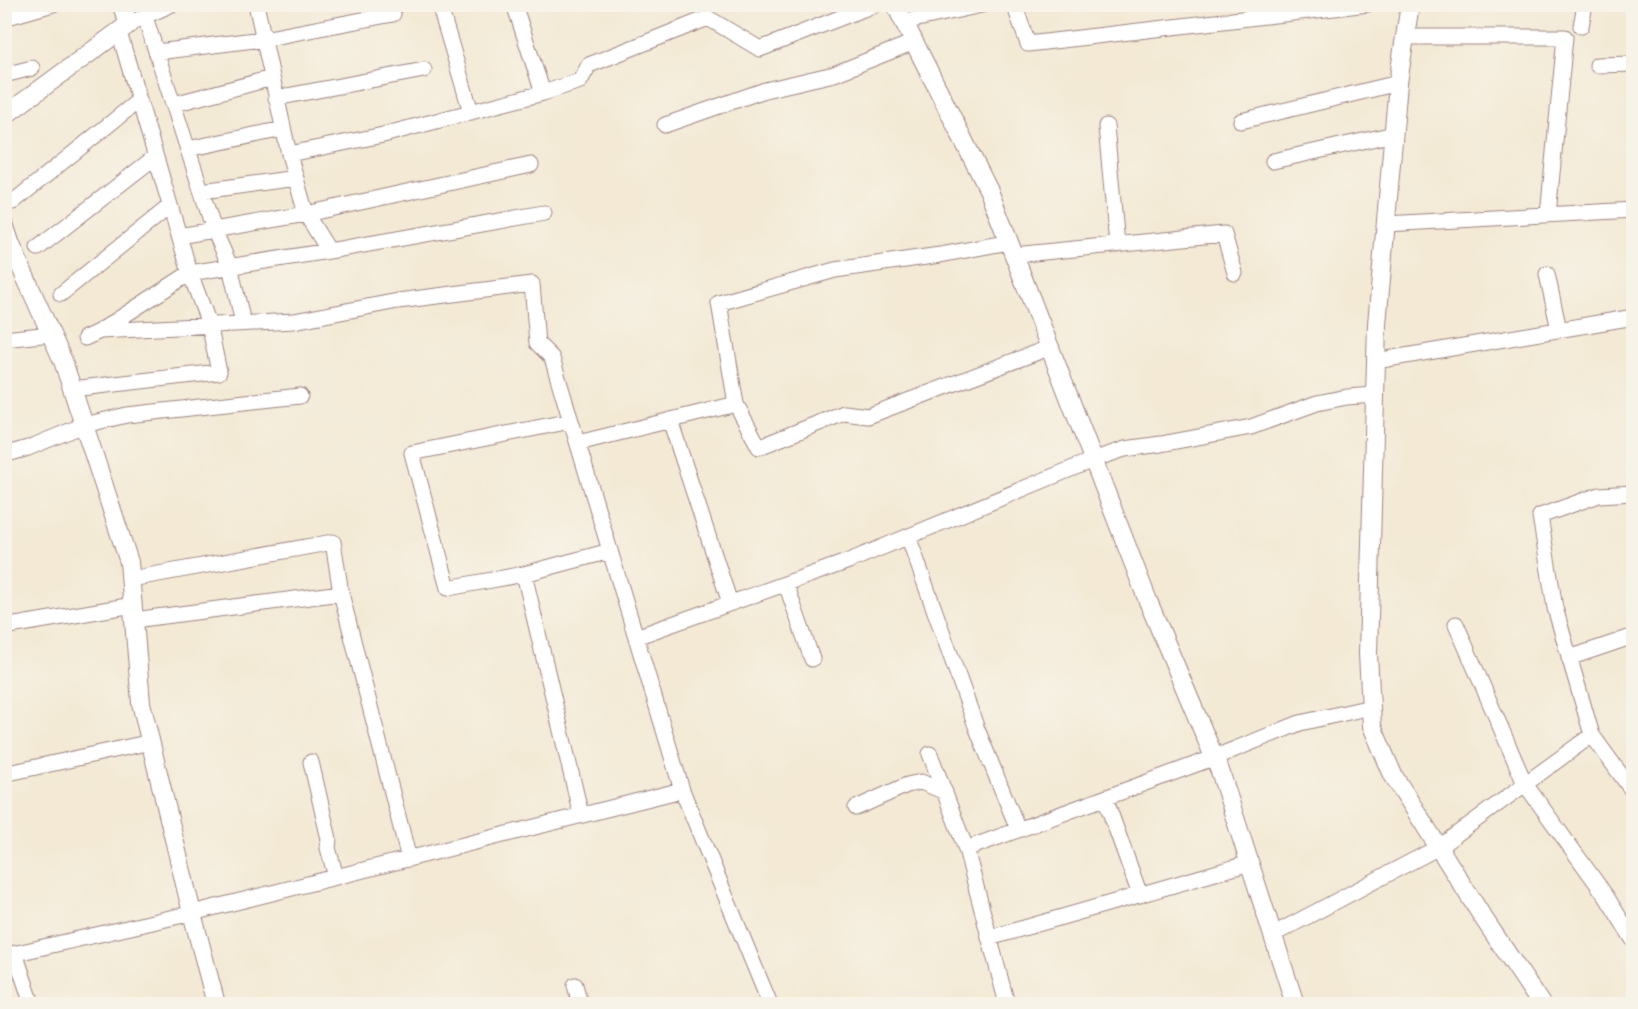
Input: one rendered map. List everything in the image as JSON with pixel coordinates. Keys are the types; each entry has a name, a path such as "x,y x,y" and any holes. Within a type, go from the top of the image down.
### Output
{"street":[{"path":"4,18 53,4"},
{"path":"121,4 131,24 157,52 214,230 230,266 243,323"},
{"path":"4,116 131,24 172,4"},
{"path":"256,4 283,129 306,214 329,251"},
{"path":"439,4 471,112"},
{"path":"514,4 543,93"},
{"path":"289,154 383,135 580,81 589,65 708,18 760,49 876,4"},
{"path":"895,4 989,191 1095,459 1148,601 1220,771 1294,1005"},
{"path":"904,22 986,4"},
{"path":"1014,4 1028,44 1368,4"},
{"path":"1410,4 1398,83 1377,324 1368,654 1372,726 1393,775 1541,1005"},
{"path":"1581,26 1585,4"},
{"path":"157,52 263,39 393,14"},
{"path":"72,389 219,372 209,324 190,273 138,101 131,24"},
{"path":"1405,37 1565,36 1548,215"},
{"path":"665,125 765,90 834,74 914,42"},
{"path":"1597,65 1634,64"},
{"path":"4,75 32,68"},
{"path":"276,98 424,70"},
{"path":"174,104 272,78"},
{"path":"1242,121 1398,83"},
{"path":"13,202 138,101"},
{"path":"1106,126 1117,245"},
{"path":"188,149 283,129"},
{"path":"1273,161 1394,134"},
{"path":"38,248 155,157"},
{"path":"179,236 306,214 531,165"},
{"path":"202,191 296,178"},
{"path":"61,294 170,206"},
{"path":"1386,224 1634,210"},
{"path":"85,338 100,332 190,273 544,213"},
{"path":"4,224 72,389 129,562 141,703 216,1005"},
{"path":"1051,347 868,416 844,413 759,447 736,404 719,303 835,270 940,255 1012,249 1117,245 1224,234 1235,273"},
{"path":"1546,274 1559,330"},
{"path":"100,332 209,324 294,321 399,301 532,284 537,343 552,358 682,790 770,1005"},
{"path":"1376,362 1634,317"},
{"path":"4,339 51,334"},
{"path":"636,637 849,561 1095,459 1125,449 1251,427 1317,403 1375,395"},
{"path":"4,455 28,448 84,425 127,415 300,396"},
{"path":"578,443 736,404"},
{"path":"670,420 730,603"},
{"path":"571,421 412,453 448,588 524,574 610,550"},
{"path":"1634,493 1599,495 1540,516 1555,608 1592,735 1634,793"},
{"path":"908,536 977,729 1018,829"},
{"path":"131,579 333,542 341,593 409,859"},
{"path":"524,574 581,815"},
{"path":"786,584 812,659"},
{"path":"4,627 134,612 341,593"},
{"path":"1456,624 1525,784 1606,896 1634,941"},
{"path":"1569,658 1634,636"},
{"path":"966,849 1214,758 1300,723 1371,707"},
{"path":"1272,935 1439,847 1592,735"},
{"path":"4,774 150,741"},
{"path":"930,753 966,849 1007,1005"},
{"path":"311,762 336,877"},
{"path":"856,808 908,785 921,782 945,792"},
{"path":"32,1005 10,955 192,913 682,790"},
{"path":"1105,798 1140,895"},
{"path":"989,938 1250,863"},
{"path":"575,984 580,1005"}]}
